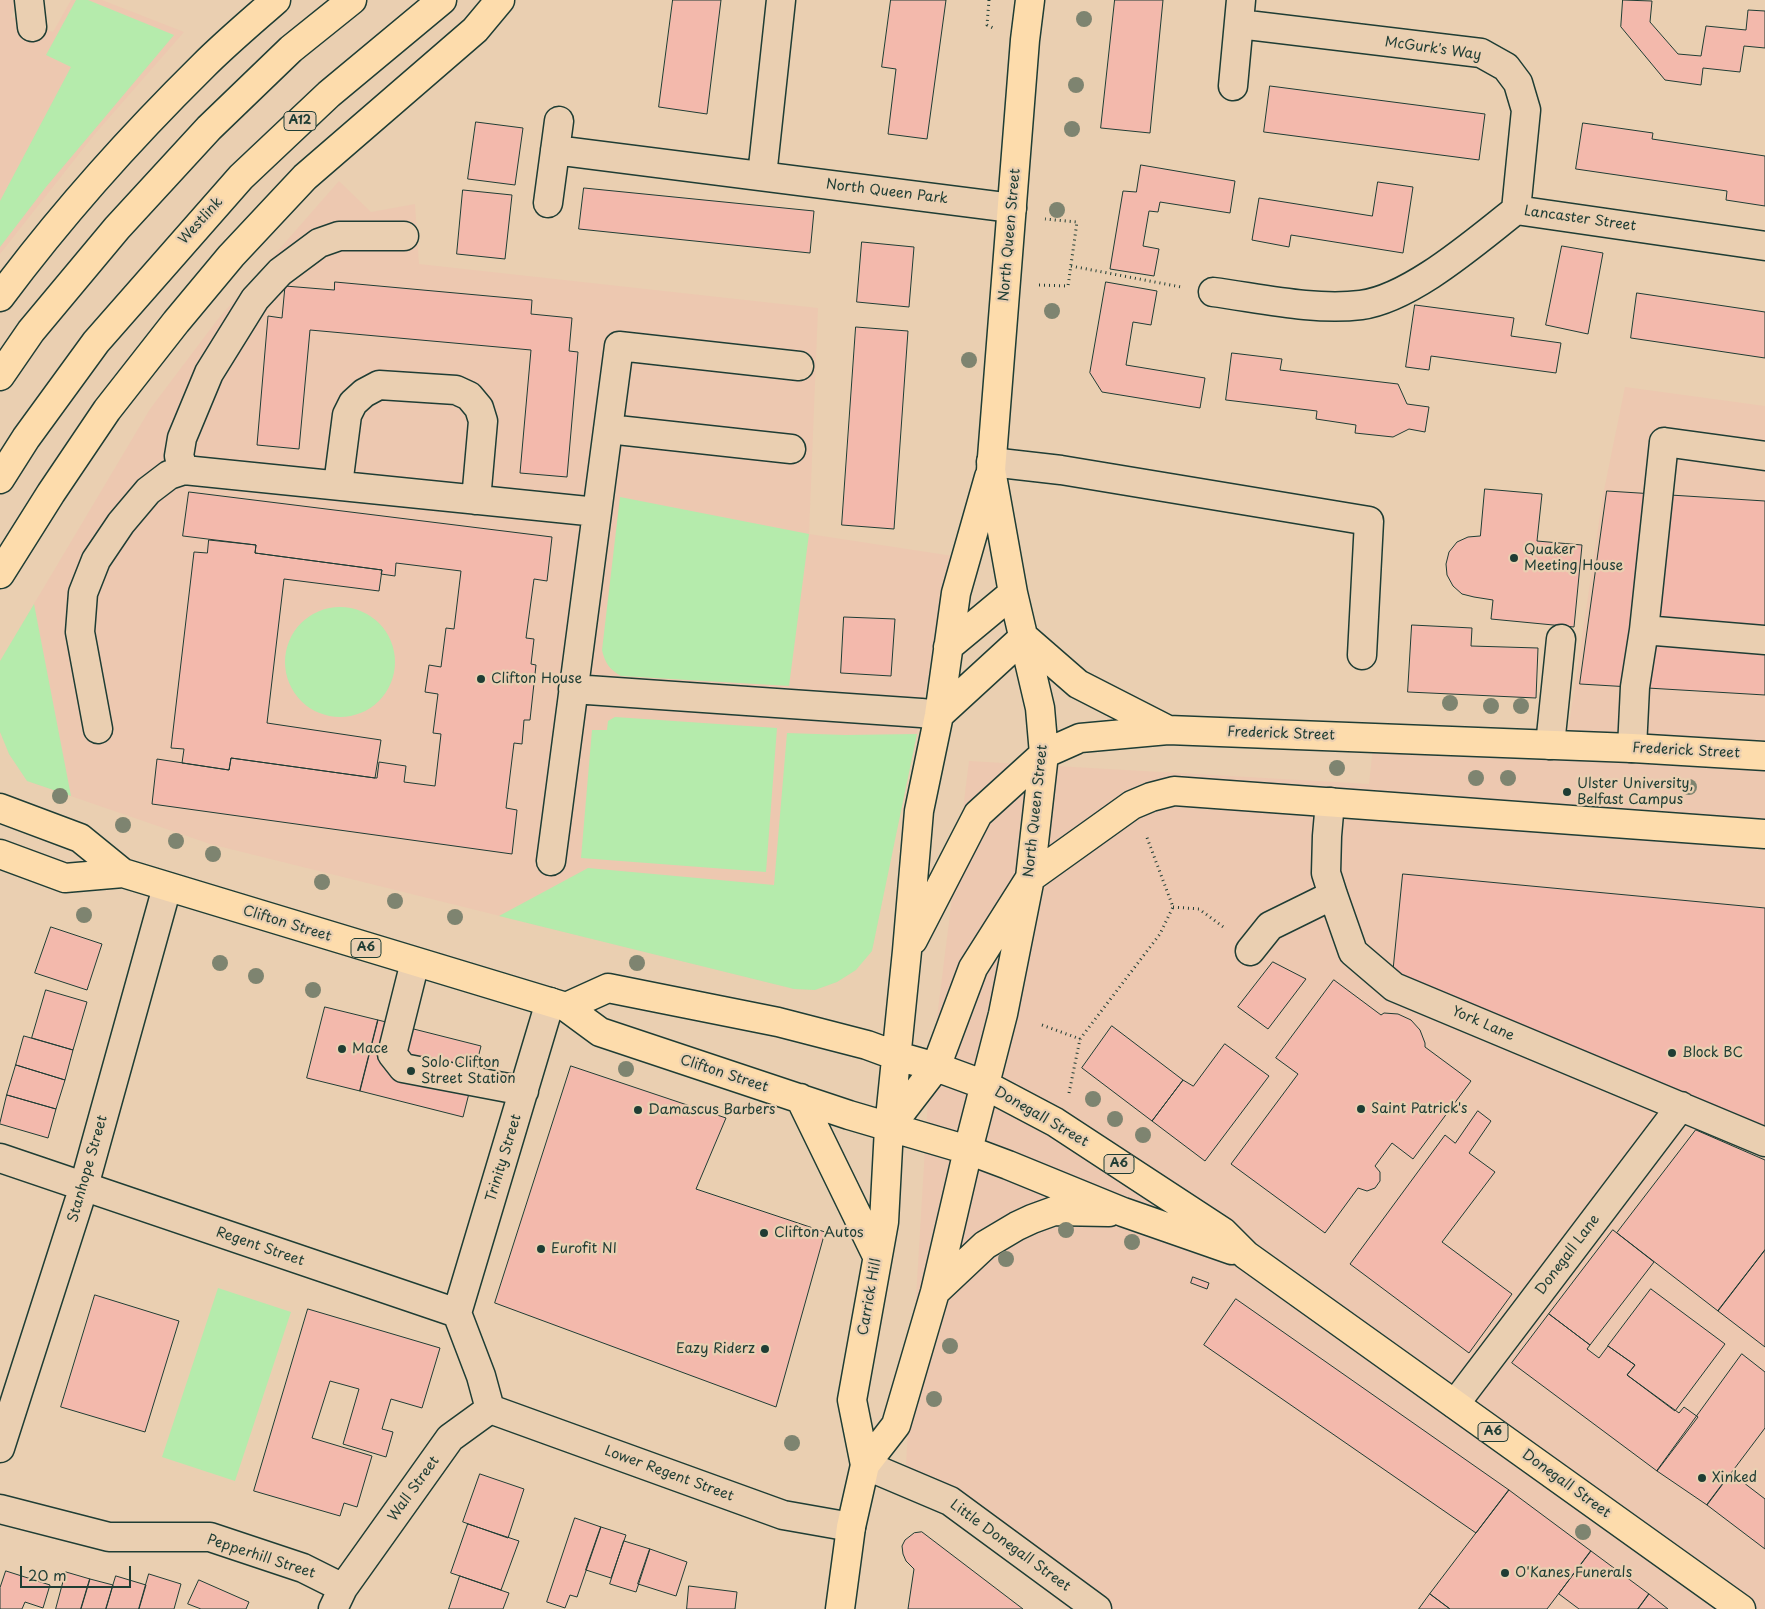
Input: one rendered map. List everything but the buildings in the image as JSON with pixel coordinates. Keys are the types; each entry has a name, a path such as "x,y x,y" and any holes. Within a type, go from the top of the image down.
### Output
{"main road":[{"path":"0,297 74,205 133,137 204,65 276,0"},
{"path":"0,376 31,331 117,228 208,128 291,49 352,0"},
{"name":"Westlink","path":"0,479 26,438 96,342 241,177 329,94 442,0"},
{"path":"0,574 51,492 107,410 231,256 305,177 475,30 500,0"},
{"name":"North Queen Street","path":"889,1128 907,950 918,811 939,715 956,593 991,466 1025,40 1030,0"},
{"name":"North Queen Street","path":"968,1150 1003,1014 1030,878 1044,754 1040,708 1013,593 991,466"},
{"path":"948,647 1013,593"},
{"path":"939,715 1024,637 1078,684 1168,730"},
{"name":"Frederick Street","path":"907,950 978,814 1044,754 1080,738 1168,730 1632,748 1765,756"},
{"path":"889,1128 936,1066 973,968 1030,878 1132,805 1151,797 1174,791 1765,834"},
{"name":"Clifton Street","path":"0,808 80,838 123,873 558,1005 600,1032 754,1085 800,1098 889,1128"},
{"name":"Clifton Street","path":"0,854 65,878 123,873"},
{"name":"A6","path":"558,1005 608,988 778,1022 867,1045 897,1056"},
{"name":"Donegall Street","path":"897,1056 936,1066 985,1085 1054,1122 1223,1232 1246,1255 1741,1609"},
{"path":"800,1098 877,1256"},
{"name":"Donegall Street","path":"889,1128 968,1150 1123,1212 1246,1255"},
{"name":"Carrick Hill","path":"840,1609 851,1527 865,1465 852,1400 884,1222 889,1128"},
{"name":"Carrick Hill","path":"865,1465 896,1425 935,1292 968,1150"},
{"path":"935,1292 985,1245 1032,1219 1054,1211 1123,1212"}],"street":[{"path":"29,0 32,27"},
{"path":"762,176 781,0"},
{"name":"McGurk's Way","path":"1233,86 1240,12 1481,53 1506,66 1518,83 1526,110 1516,210"},
{"path":"548,203 559,121"},
{"name":"North Queen Park","path":"555,150 762,176 1012,211"},
{"name":"Lancaster Street","path":"1213,292 1325,307 1362,305 1395,295 1443,267 1516,210 1765,246"},
{"path":"184,470 179,456 182,438 209,373 255,299 280,272 319,243 339,236 404,236"},
{"path":"551,861 596,512 620,346 799,366"},
{"path":"338,485 346,415 353,403 364,392 379,385 456,390 469,396 479,408 483,421 476,500"},
{"path":"608,429 790,449"},
{"path":"1632,748 1635,687 1644,630 1664,442 1765,456"},
{"path":"991,466 1062,470 1369,520 1362,655"},
{"path":"98,729 80,632 83,593 96,560 121,523 148,491 170,475 184,470 596,512"},
{"path":"1644,630 1765,640"},
{"path":"1550,745 1561,640"},
{"path":"573,689 939,715"},
{"name":"York Lane","path":"1330,802 1326,873 1332,895 1353,952 1394,987 1765,1142"},
{"name":"Stanhope Street","path":"0,1448 84,1186 167,887"},
{"path":"1251,949 1270,926 1332,895"},
{"path":"415,962 392,1054 403,1068 524,1091"},
{"name":"Trinity Street","path":"457,1314 524,1091 558,1005"},
{"name":"Donegall Lane","path":"1455,1404 1681,1106"},
{"name":"Regent Street","path":"0,1158 457,1314"},
{"path":"457,1314 481,1376 490,1410"},
{"name":"Lower Regent Street","path":"490,1410 783,1515 851,1527"},
{"name":"Wall Street","path":"338,1598 450,1438 490,1410"},
{"name":"Little Donegall Street","path":"865,1465 950,1501 1092,1607"},
{"name":"Pepperhill Street","path":"0,1509 109,1537 210,1537 303,1568 338,1598"}],"path":[{"path":"1012,211 1077,222 1069,279"},
{"path":"1071,266 1213,292"},
{"path":"1054,1122 1068,1103 1080,1039 1160,934 1173,907 1153,852 1132,805"},
{"path":"1173,907 1199,909 1251,949"},
{"path":"1042,1025 1080,1039"}],"shaded area":[{"path":"0,0 18,0 11,17 53,32 71,0 102,0 184,32 94,135 0,254"},
{"path":"339,181 371,212 415,204 419,264 818,308 809,534 953,556 872,951 856,970 837,982 815,990 794,989 210,844 27,781 9,754 0,732 0,661 150,409 218,319"},
{"path":"1625,387 1765,406 1765,1609 1069,1609 905,1480 929,1082 969,761 1369,784 1374,738 1566,745 1603,495"}],"green space":[{"path":"76,0 88,0 174,35 46,187 0,247 0,201 71,67 46,55"},
{"path":"620,497 809,534 789,686 621,676 613,671 606,662 602,650"},
{"path":"34,604 71,796 27,781 9,754 0,732 0,661"},
{"path":"340,607 361,611 379,623 391,641 395,662 391,683 379,701 361,713 340,717 319,713 301,701 289,683 285,662 289,641 301,623 319,611"},
{"path":"615,717 777,728 766,872 581,858 592,730 607,730 608,721"},
{"path":"787,733 845,735 917,734 872,951 856,970 837,982 815,990 794,989 499,916 588,868 774,885"},
{"path":"218,1288 291,1312 235,1481 162,1457"}],"place":[{"name":"Quaker Meeting House","path":"1514,558"},
{"name":"Clifton House","path":"481,679"},
{"name":"Ulster University, Belfast Campus","path":"1567,792"},
{"name":"Mace","path":"342,1049"},
{"name":"Block BC","path":"1672,1053"},
{"name":"Solo Clifton Street Station","path":"411,1071"},
{"name":"Saint Patrick's","path":"1361,1109"},
{"name":"Damascus Barbers","path":"638,1110"},
{"name":"Clifton Autos","path":"764,1233"},
{"name":"Eurofit NI","path":"541,1249"},
{"name":"Eazy Riderz","path":"765,1349"},
{"name":"Xinked","path":"1702,1478"},
{"name":"O'Kanes Funerals","path":"1505,1573"}]}
